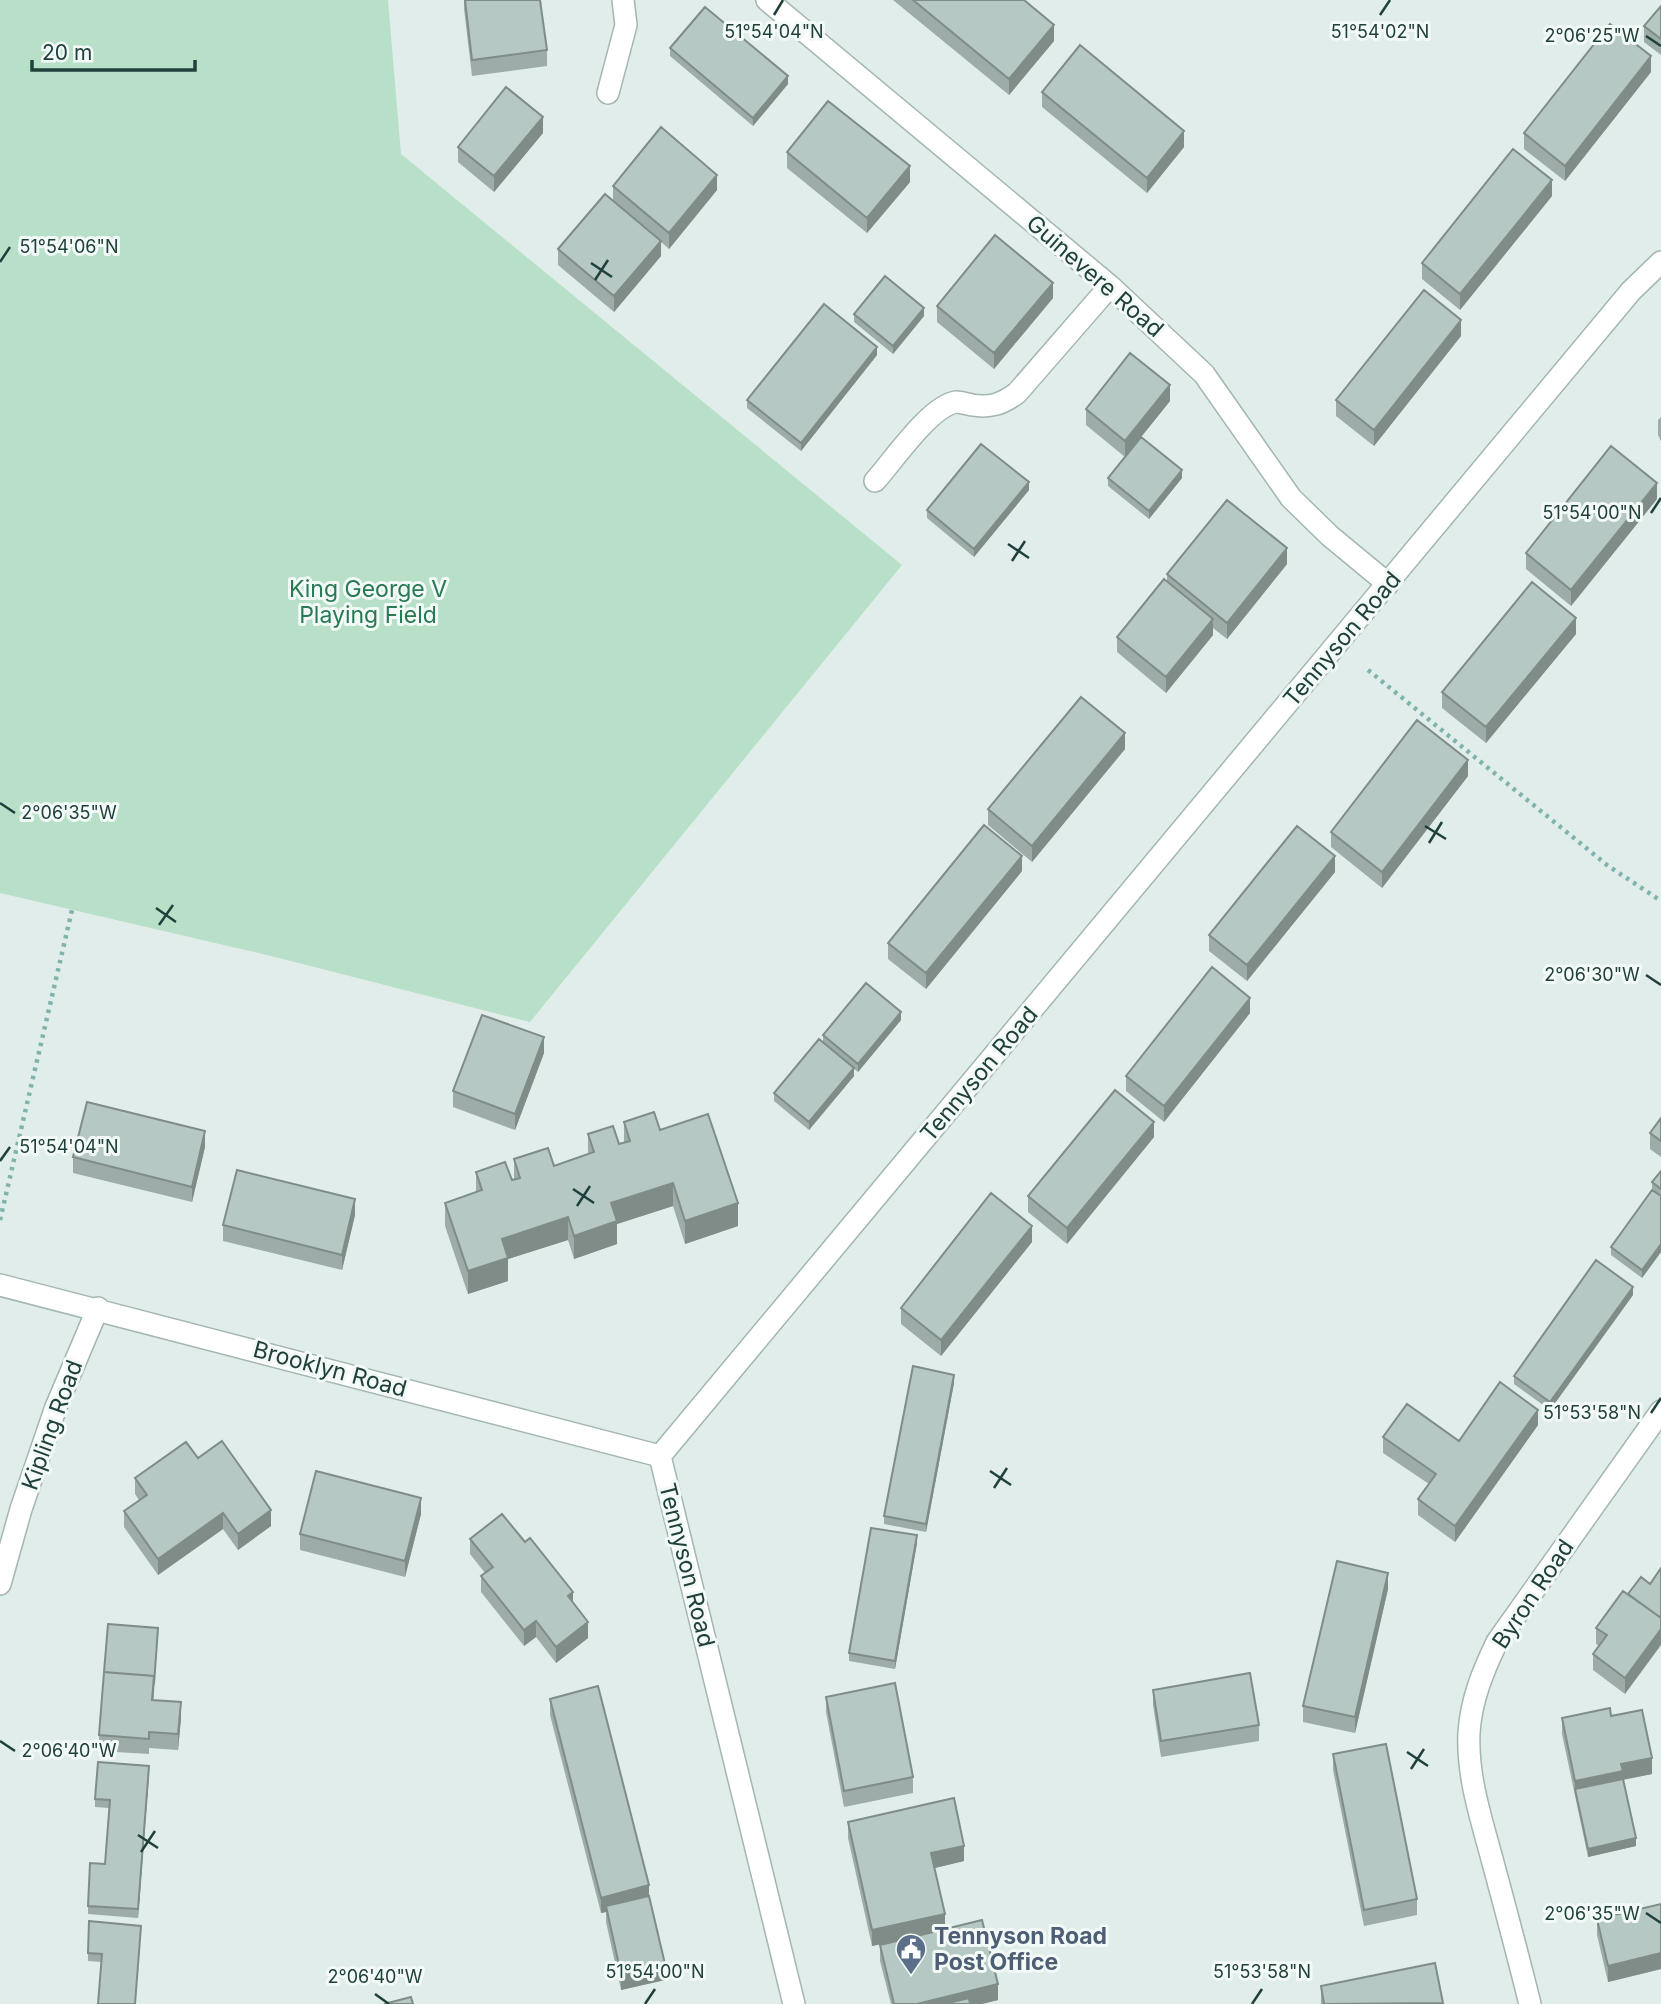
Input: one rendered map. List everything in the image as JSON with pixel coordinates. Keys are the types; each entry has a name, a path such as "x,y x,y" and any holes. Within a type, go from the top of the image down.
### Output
{"street":[{"path":"608,93 626,25 623,0"},
{"name":"Guinevere Road","path":"767,0 1110,286 1204,374 1291,498 1330,536 1388,584"},
{"name":"Tennyson Road","path":"794,2004 660,1456 1622,301 1661,262"},
{"path":"875,481 927,420 943,407 957,402 984,407 1002,404 1017,393 1110,286"},
{"name":"Brooklyn Road","path":"0,1285 660,1456"},
{"name":"Kipling Road","path":"0,1584 21,1509 56,1407 97,1308"},
{"name":"Byron Road","path":"1530,2004 1472,1774 1469,1732 1474,1700 1483,1670 1497,1642 1661,1411"}],"path":[{"path":"1338,645 1607,865 1661,901"},
{"path":"0,1220 72,910"}],"green space":[{"name":"King George V Playing Field","path":"0,0 388,0 401,154 902,565 530,1022 275,957 0,893"}],"building":[{"path":"465,0 540,0 547,50 472,60"},
{"path":"913,0 1024,0 1054,25 1009,79"},
{"path":"1661,6 1661,39 1644,26"},
{"path":"705,7 788,76 753,118 670,48"},
{"path":"1610,24 1651,56 1565,166 1524,133"},
{"path":"1080,45 1184,131 1147,178 1042,92"},
{"path":"506,87 543,117 494,176 458,147"},
{"path":"828,101 910,166 867,218 787,152"},
{"path":"661,127 717,175 669,233 613,186"},
{"path":"1513,149 1552,180 1460,294 1422,263"},
{"path":"605,194 661,241 614,296 558,249"},
{"path":"995,235 1053,283 994,353 937,306"},
{"path":"885,276 924,308 893,346 854,314"},
{"path":"1424,290 1461,320 1374,430 1336,400"},
{"path":"824,304 877,347 801,443 747,400"},
{"path":"1130,353 1170,385 1125,441 1086,409"},
{"path":"1141,437 1182,470 1149,511 1108,478"},
{"path":"981,444 1029,482 974,549 927,510"},
{"path":"1611,446 1657,483 1571,590 1526,553"},
{"path":"1227,500 1287,548 1227,623 1167,574"},
{"path":"1164,579 1213,619 1166,677 1117,637"},
{"path":"1532,582 1576,618 1486,727 1442,692"},
{"path":"1081,697 1125,733 1032,846 988,809"},
{"path":"1417,720 1468,760 1382,872 1331,832"},
{"path":"984,825 1022,856 926,973 888,943"},
{"path":"1297,826 1335,856 1247,965 1209,935"},
{"path":"1212,967 1250,998 1164,1106 1126,1076"},
{"path":"866,983 901,1012 858,1064 823,1035"},
{"path":"482,1015 544,1037 515,1114 453,1091"},
{"path":"819,1039 854,1068 809,1122 774,1093"},
{"path":"1115,1090 1154,1122 1067,1228 1028,1196"},
{"path":"87,1102 205,1131 192,1187 73,1157"},
{"path":"654,1112 660,1130 708,1114 738,1203 685,1221 673,1183 611,1203 617,1221 574,1236 568,1217 502,1239 508,1258 468,1271 445,1203 482,1190 476,1172 505,1162 512,1180 520,1178 514,1159 548,1148 554,1166 594,1152 588,1134 613,1126 619,1144 630,1141 624,1122"},
{"path":"1661,1118 1661,1141 1650,1133"},
{"path":"237,1170 355,1199 342,1255 223,1225"},
{"path":"1661,1171 1661,1189 1652,1182"},
{"path":"1652,1190 1661,1196 1661,1244 1642,1270 1611,1247"},
{"path":"991,1193 1032,1226 941,1340 901,1308"},
{"path":"1596,1260 1633,1287 1550,1402 1514,1376"},
{"path":"913,1366 954,1375 926,1524 884,1516"},
{"path":"1500,1382 1538,1410 1455,1526 1418,1499 1436,1474 1383,1437 1407,1404 1459,1441"},
{"path":"222,1441 271,1510 238,1534 223,1513 158,1559 124,1511 147,1495 135,1478 186,1442 198,1458"},
{"path":"316,1471 421,1498 405,1561 300,1534"},
{"path":"502,1514 525,1542 530,1538 573,1592 568,1596 588,1622 556,1647 536,1621 524,1630 481,1576 493,1567 470,1539"},
{"path":"871,1528 917,1535 895,1661 849,1653"},
{"path":"1337,1561 1388,1573 1355,1717 1303,1706"},
{"path":"1661,1568 1661,1618 1628,1594 1641,1577 1650,1584"},
{"path":"1623,1591 1661,1618 1661,1629 1625,1678 1593,1654 1607,1635 1596,1628"},
{"path":"108,1624 158,1628 154,1684 154,1676 104,1672"},
{"path":"104,1672 154,1676 152,1700 181,1702 178,1734 149,1732 149,1739 99,1735"},
{"path":"1250,1673 1259,1725 1161,1741 1153,1690"},
{"path":"895,1683 913,1777 844,1791 826,1697"},
{"path":"598,1686 649,1885 601,1898 550,1699"},
{"path":"1610,1708 1611,1716 1642,1710 1652,1758 1621,1764 1623,1771 1575,1781 1562,1718"},
{"path":"1386,1744 1417,1899 1364,1910 1333,1754"},
{"path":"98,1762 149,1766 138,1909 88,1906 90,1863 105,1864 110,1800 95,1799"},
{"path":"1623,1779 1636,1838 1588,1849 1575,1789"},
{"path":"954,1798 964,1846 931,1853 945,1914 872,1930 848,1822"},
{"path":"649,1896 665,1964 621,1974 606,1906"},
{"path":"1661,1904 1661,1953 1608,1966 1597,1919"},
{"path":"982,1920 998,1984 917,2004 894,2004 880,1945"},
{"path":"89,1921 141,1926 135,2004 98,2004 102,1954 88,1953"},
{"path":"1435,1963 1443,2003 1324,2004 1321,1986"},
{"path":"411,1997 413,2004 384,2004"},
{"path":"969,1998 970,2004 944,2004"}],"place":[{"name":"Tennyson Road Post Office","path":"911,1976"}]}
